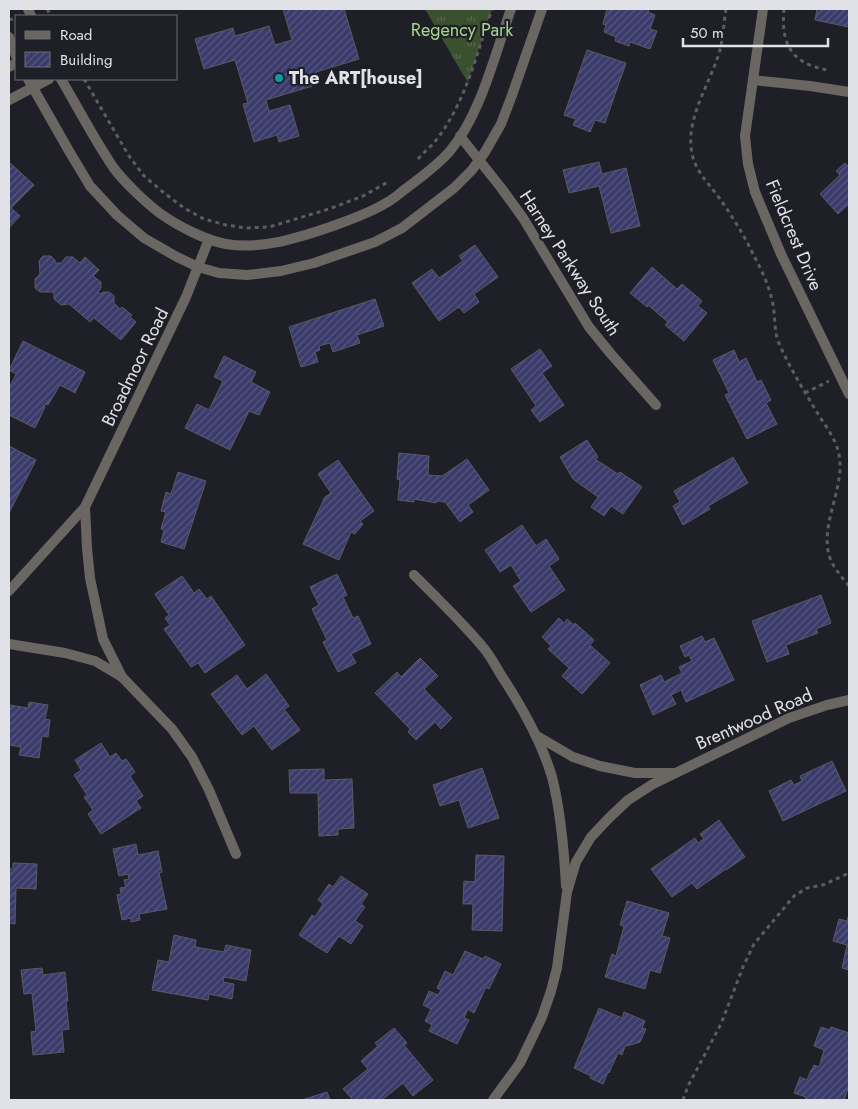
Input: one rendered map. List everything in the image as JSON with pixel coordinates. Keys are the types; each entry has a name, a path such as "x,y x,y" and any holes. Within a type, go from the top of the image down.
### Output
{"street":[{"path":"62,80 114,168 137,193 161,214 190,231 225,244 246,246 276,242 305,235 364,215 387,203 450,151 475,111 511,9"},
{"path":"31,83 90,186 117,215 144,238 198,267 219,273 247,275 281,271 314,263 375,242 402,228 454,188 472,170 501,124 542,9"},
{"name":"Fieldcrest Drive","path":"763,9 745,136 748,164 755,192 781,254 849,394"},
{"path":"9,37 15,53"},
{"path":"9,100 31,83 44,80"},
{"path":"753,80 849,92"},
{"name":"Harney Parkway South","path":"460,136 524,218 589,327 656,405"},
{"name":"Broadmoor Road","path":"9,591 85,507 186,297 209,239"},
{"name":"Broadmoor Road","path":"85,507 90,578 96,609 103,639 122,677"},
{"name":"Brentwood Road","path":"414,575 484,648 537,736 552,776 558,805 567,892"},
{"name":"Broadmoor Road","path":"9,644 65,653 95,661 122,677 172,728 192,757 209,790 236,854"},
{"name":"Brentwood Road","path":"493,1100 520,1063 542,1017 558,968 567,892 576,862 591,837 628,800 653,784 789,718 827,705 849,700"},
{"name":"Brentwood Road","path":"537,736 573,757 600,766 635,773 674,773"}],"path":[{"path":"412,164 436,141 454,114 468,82 492,9"},
{"path":"726,9 720,50 694,121 691,147 693,158 698,172 720,200 753,254 765,278 772,297 776,335 805,393 833,438 838,451 840,466 839,482 829,525 828,544 830,558 849,586"},
{"path":"784,9 783,28 792,52 804,62 827,70"},
{"path":"85,80 129,156 144,176 184,208 204,219 246,228 269,227 293,221 363,196 392,179"},
{"path":"683,1100 688,1086 721,1024 754,944 794,896 807,888 823,885 849,874"}],"green space":[{"name":"Regency Park","path":"425,9 492,9 468,82 462,73"}],"building":[{"name":"The ART[house]","path":"283,9 344,9 359,59 316,72 319,84 266,100 269,111 290,105 299,136 279,142 277,135 254,142 243,104 248,103 235,60 204,69 195,39 233,28 235,36 269,26 275,45 292,40"},
{"path":"607,9 612,11 612,9 649,9 648,12 655,15 650,29 657,31 650,49 630,42 629,46 615,41 616,37 604,32 606,25 603,24"},
{"path":"817,9 849,9 849,27 815,20"},
{"path":"587,50 626,63 605,123 595,120 590,132 573,125 576,119 564,115"},
{"path":"9,162 34,185 11,208 20,216 9,228"},
{"path":"599,162 602,174 626,168 640,226 611,233 599,186 569,193 563,170"},
{"path":"845,163 849,165 849,204 838,214 820,194 840,175 836,171"},
{"path":"475,245 498,277 474,294 479,302 464,313 459,307 439,321 412,283 432,269 439,278 463,261 459,256"},
{"path":"43,256 51,256 55,263 61,263 66,257 73,257 80,263 85,257 99,270 93,276 101,282 101,288 98,292 101,294 109,292 114,296 114,303 120,309 122,307 132,315 130,317 136,322 121,340 94,318 90,322 69,304 61,305 54,299 54,292 40,292 35,288 35,279 40,274 39,261"},
{"path":"652,267 677,289 682,284 702,301 698,306 707,313 684,341 665,325 668,322 630,293"},
{"path":"375,299 384,326 357,335 360,343 333,352 330,343 319,346 320,350 315,352 318,362 301,367 289,327"},
{"path":"23,341 85,372 75,393 60,385 48,405 44,406 35,428 9,415 9,388 16,374 9,370"},
{"path":"540,349 552,366 542,373 564,405 540,422 531,410 536,406 511,369"},
{"path":"734,350 739,362 746,358 757,382 761,380 771,400 766,403 777,424 747,439 725,395 729,393 713,360"},
{"path":"224,356 256,372 251,382 270,392 259,415 249,411 230,450 185,428 197,404 209,410 223,381 214,377"},
{"path":"587,440 598,457 595,459 618,474 620,472 642,487 623,514 611,506 604,516 591,507 598,497 573,479 560,457"},
{"path":"9,446 36,460 9,513"},
{"path":"399,453 429,456 428,475 442,476 467,459 489,490 468,505 473,512 460,522 445,502 436,501 436,503 414,499 414,502 398,500 400,480 397,479"},
{"path":"733,457 748,483 708,506 710,509 683,525 673,506 680,502 674,491"},
{"path":"338,460 374,511 360,521 363,524 355,534 351,532 339,560 303,544 325,497 331,493 318,474"},
{"path":"178,472 206,481 184,549 161,542 164,530 161,529 166,512 161,511 166,492 171,494"},
{"path":"522,525 536,546 546,539 559,559 549,566 565,590 531,612 513,586 521,581 511,565 500,572 485,550"},
{"path":"337,574 347,595 343,597 353,618 358,616 371,644 351,654 356,663 338,672 323,642 327,640 312,609 319,605 310,587"},
{"path":"182,576 194,593 199,589 207,599 211,596 245,645 205,673 198,663 191,667 164,629 170,625 165,618 169,615 155,594"},
{"path":"821,595 831,623 816,629 818,633 786,645 789,654 767,662 752,621"},
{"path":"559,618 564,623 567,619 574,625 575,623 594,640 590,645 610,663 582,694 562,676 569,668 548,649 551,646 542,637"},
{"path":"702,636 705,642 714,638 734,680 686,702 681,690 671,695 676,704 653,715 640,685 661,675 664,682 682,673 679,667 692,661 689,655 685,657 680,646"},
{"path":"420,658 438,676 424,689 452,718 441,729 435,722 416,740 408,732 410,729 375,693 397,672 401,677"},
{"path":"266,674 289,706 284,709 300,730 272,750 254,726 242,735 211,694 237,675 247,689"},
{"path":"29,702 48,705 45,719 50,720 48,737 42,736 39,758 19,755 21,747 9,745 9,705 28,708"},
{"path":"101,743 110,757 116,753 122,761 126,759 135,772 130,776 143,796 136,801 141,808 101,834 88,814 93,810 84,797 87,795 74,775 81,770 75,760"},
{"path":"832,761 846,791 783,821 769,791 791,780 794,785 802,781 800,776"},
{"path":"482,768 499,818 468,828 459,800 440,806 433,785"},
{"path":"324,769 324,780 352,779 354,828 338,829 338,835 319,836 318,793 290,793 289,770"},
{"path":"719,820 745,857 697,889 692,883 672,897 651,869 695,838 698,843 704,839 700,834"},
{"path":"136,844 138,855 158,851 162,872 159,873 167,909 139,914 140,920 131,922 131,918 122,920 117,895 121,894 120,888 126,887 124,880 129,879 128,874 119,876 113,849"},
{"path":"476,855 504,856 502,931 472,930 473,904 463,904 464,881 475,882"},
{"path":"13,863 37,864 36,889 16,888 15,924 9,923 9,869 13,869"},
{"path":"341,876 368,894 361,904 365,907 355,921 363,926 351,944 339,936 327,953 299,935 312,915 315,917 323,904 318,900 329,884 333,887"},
{"path":"627,901 669,913 662,936 670,938 660,973 650,970 645,989 605,977 612,954 616,956 624,926 620,925"},
{"path":"849,914 849,970 842,968 847,945 833,941 839,919 847,921"},
{"path":"174,935 196,940 195,947 224,952 226,945 251,950 246,981 224,977 223,982 234,984 232,999 209,994 208,1000 152,990 158,960 169,962"},
{"path":"465,951 483,959 485,956 501,964 489,989 486,987 474,1013 468,1009 464,1018 469,1020 457,1044 429,1031 432,1025 425,1021 431,1009 423,1005 429,991 438,995 441,990 437,988 445,971 453,975"},
{"path":"42,968 43,975 65,972 69,1029 62,1030 64,1052 33,1055 31,1032 36,1031 32,993 24,994 21,970"},
{"path":"599,1008 622,1018 624,1012 645,1021 642,1028 646,1029 640,1042 625,1046 622,1055 618,1053 603,1084 574,1068"},
{"path":"821,1027 830,1030 831,1027 849,1033 849,1085 844,1100 805,1100 806,1097 794,1093 800,1077 807,1080 814,1065 819,1067 824,1050 814,1046"},
{"path":"394,1028 407,1043 404,1045 433,1080 413,1096 403,1083 382,1100 353,1100 343,1089 368,1069 361,1061 378,1046 375,1043"},
{"path":"327,1092 330,1100 302,1100"}],"place":[{"name":"The ART[house]","path":"279,78"}]}
